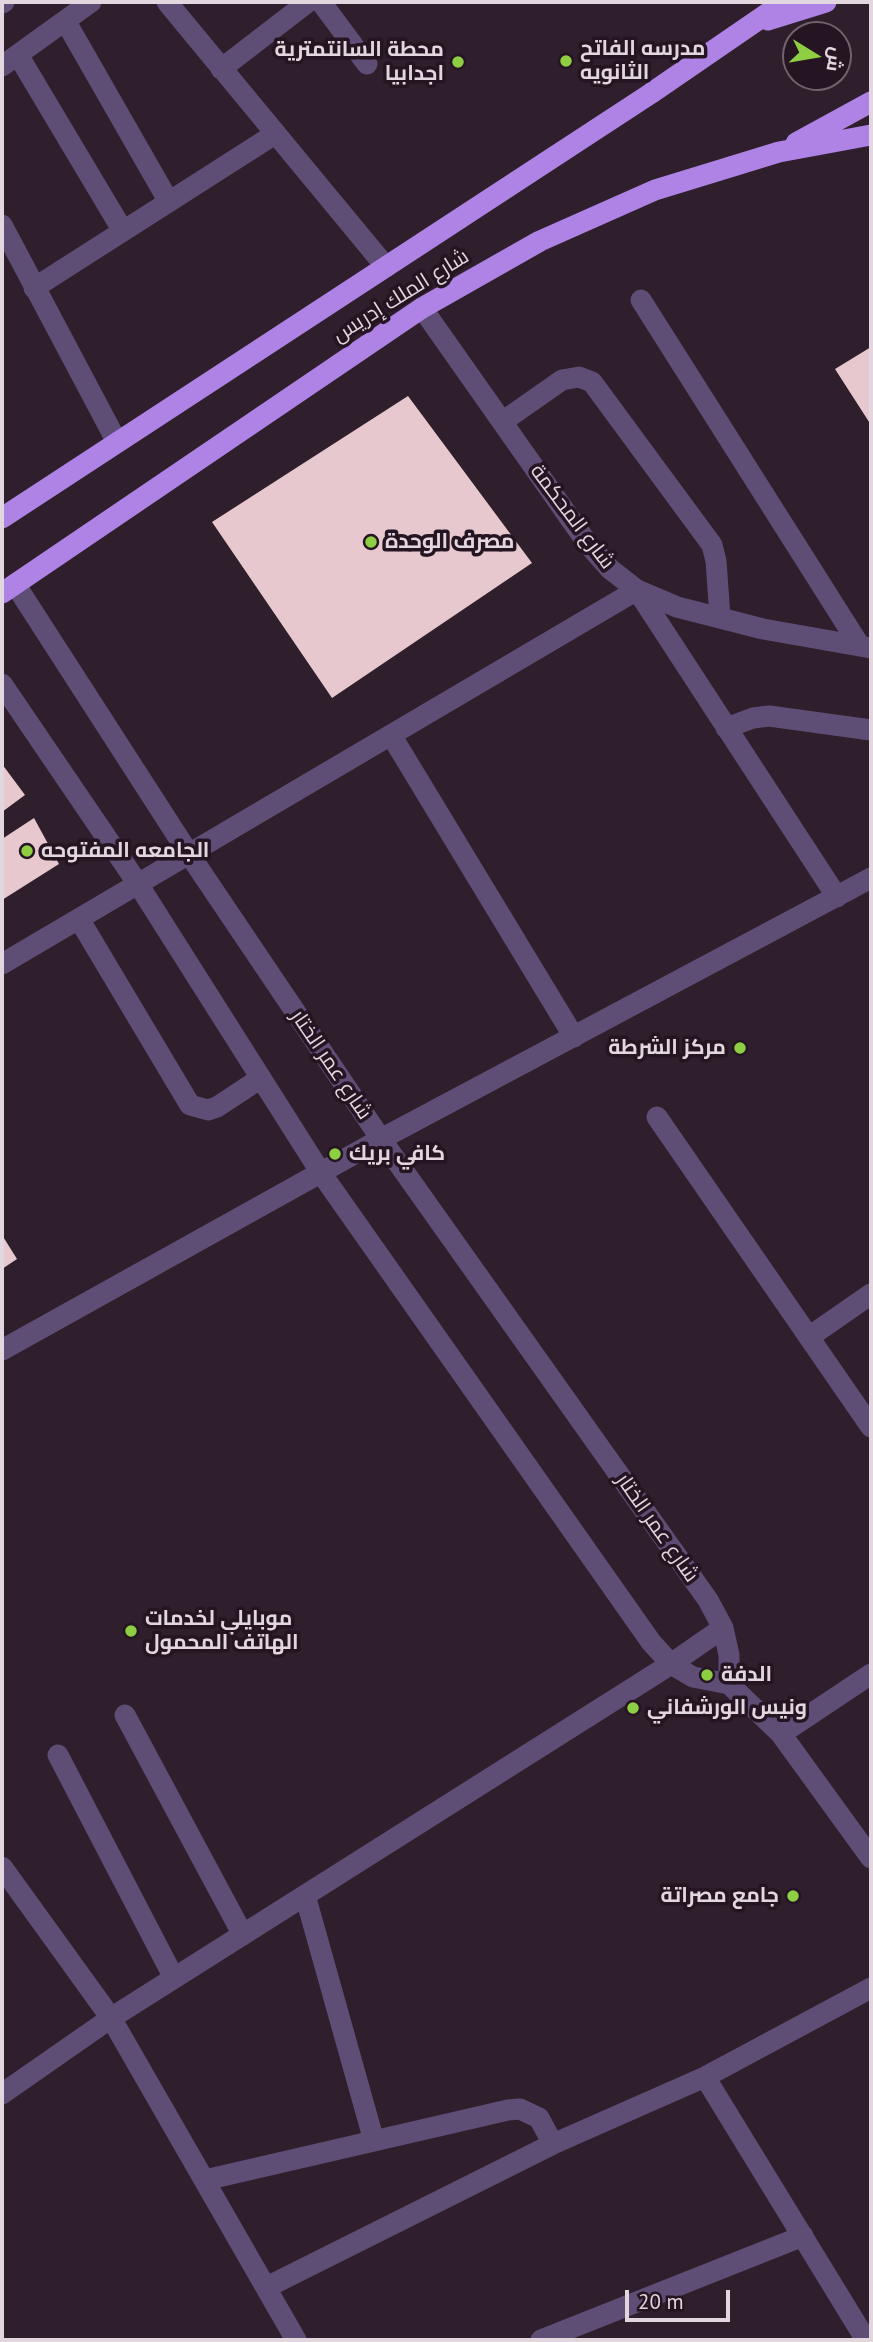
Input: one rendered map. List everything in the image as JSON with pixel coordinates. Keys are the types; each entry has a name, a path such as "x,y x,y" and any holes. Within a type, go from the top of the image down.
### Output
{"highway":[{"name":"شارع الملك إدريس","path":"2,518 784,2"},
{"path":"749,26 826,2"},
{"path":"779,152 871,102"},
{"name":"شارع الملك إدريس","path":"8,589 422,308 540,241 655,190 779,152 871,135"}],"street":[{"path":"91,2 10,61 123,231"},
{"path":"167,2 386,267"},
{"path":"221,69 308,2"},
{"path":"321,2 367,64"},
{"path":"66,22 169,202"},
{"path":"34,288 275,134"},
{"path":"2,225 117,442"},
{"path":"640,300 865,647"},
{"name":"شارع المحكمة","path":"422,308 588,544 610,569 637,590 677,607 865,647"},
{"path":"502,422 562,380 579,377 592,382 705,533 716,561 720,617"},
{"name":"شارع عمر الختار","path":"8,589 381,1139 708,1600 723,1628 729,1655 729,1684"},
{"path":"2,964 637,590 837,897"},
{"path":"2,684 138,884 321,1172 651,1642 671,1664 693,1677 729,1684 781,1734 871,1858"},
{"path":"726,728 746,719 769,716 871,730"},
{"path":"391,735 574,1037"},
{"path":"2,1350 381,1139 871,878"},
{"path":"79,919 190,1105 199,1110 217,1107 261,1078"},
{"path":"657,1117 871,1427"},
{"path":"809,1337 871,1294"},
{"path":"2,2094 111,2018 671,1664 723,1628"},
{"path":"781,1734 871,1674"},
{"path":"125,1715 243,1934"},
{"path":"58,1755 174,1978"},
{"path":"2,1867 111,2018 296,2340"},
{"path":"305,1895 374,2141"},
{"path":"267,2287 553,2144 705,2077 871,1988"},
{"path":"705,2077 866,2340"},
{"path":"205,2180 520,2109 539,2118 553,2144"},
{"path":"541,2340 803,2236"}],"building":[{"path":"871,347 871,425 835,369"},
{"name":"مصرف الوحدة","path":"408,396 532,563 332,698 212,522"},
{"path":"2,764 25,795 2,812"},
{"name":"الجامعه المفتوحه","path":"34,818 59,864 2,900 2,839"},
{"path":"2,1235 17,1259 2,1269"}],"place":[{"name":"مدرسه الفاتح الثانويه","path":"566,61"},
{"name":"محطة السانتمترية اجدابيا","path":"458,62"},
{"name":"مصرف الوحدة","path":"371,542"},
{"name":"الجامعه المفتوحه","path":"27,851"},
{"name":"مركز الشرطة","path":"740,1048"},
{"name":"كافي بريك","path":"335,1154"},
{"name":"موبايلي لخدمات الهاتف المحمول","path":"131,1631"},
{"name":"الدفة","path":"707,1675"},
{"name":"ونيس الورشفاني","path":"633,1708"},
{"name":"جامع مصراتة","path":"793,1896"}]}
